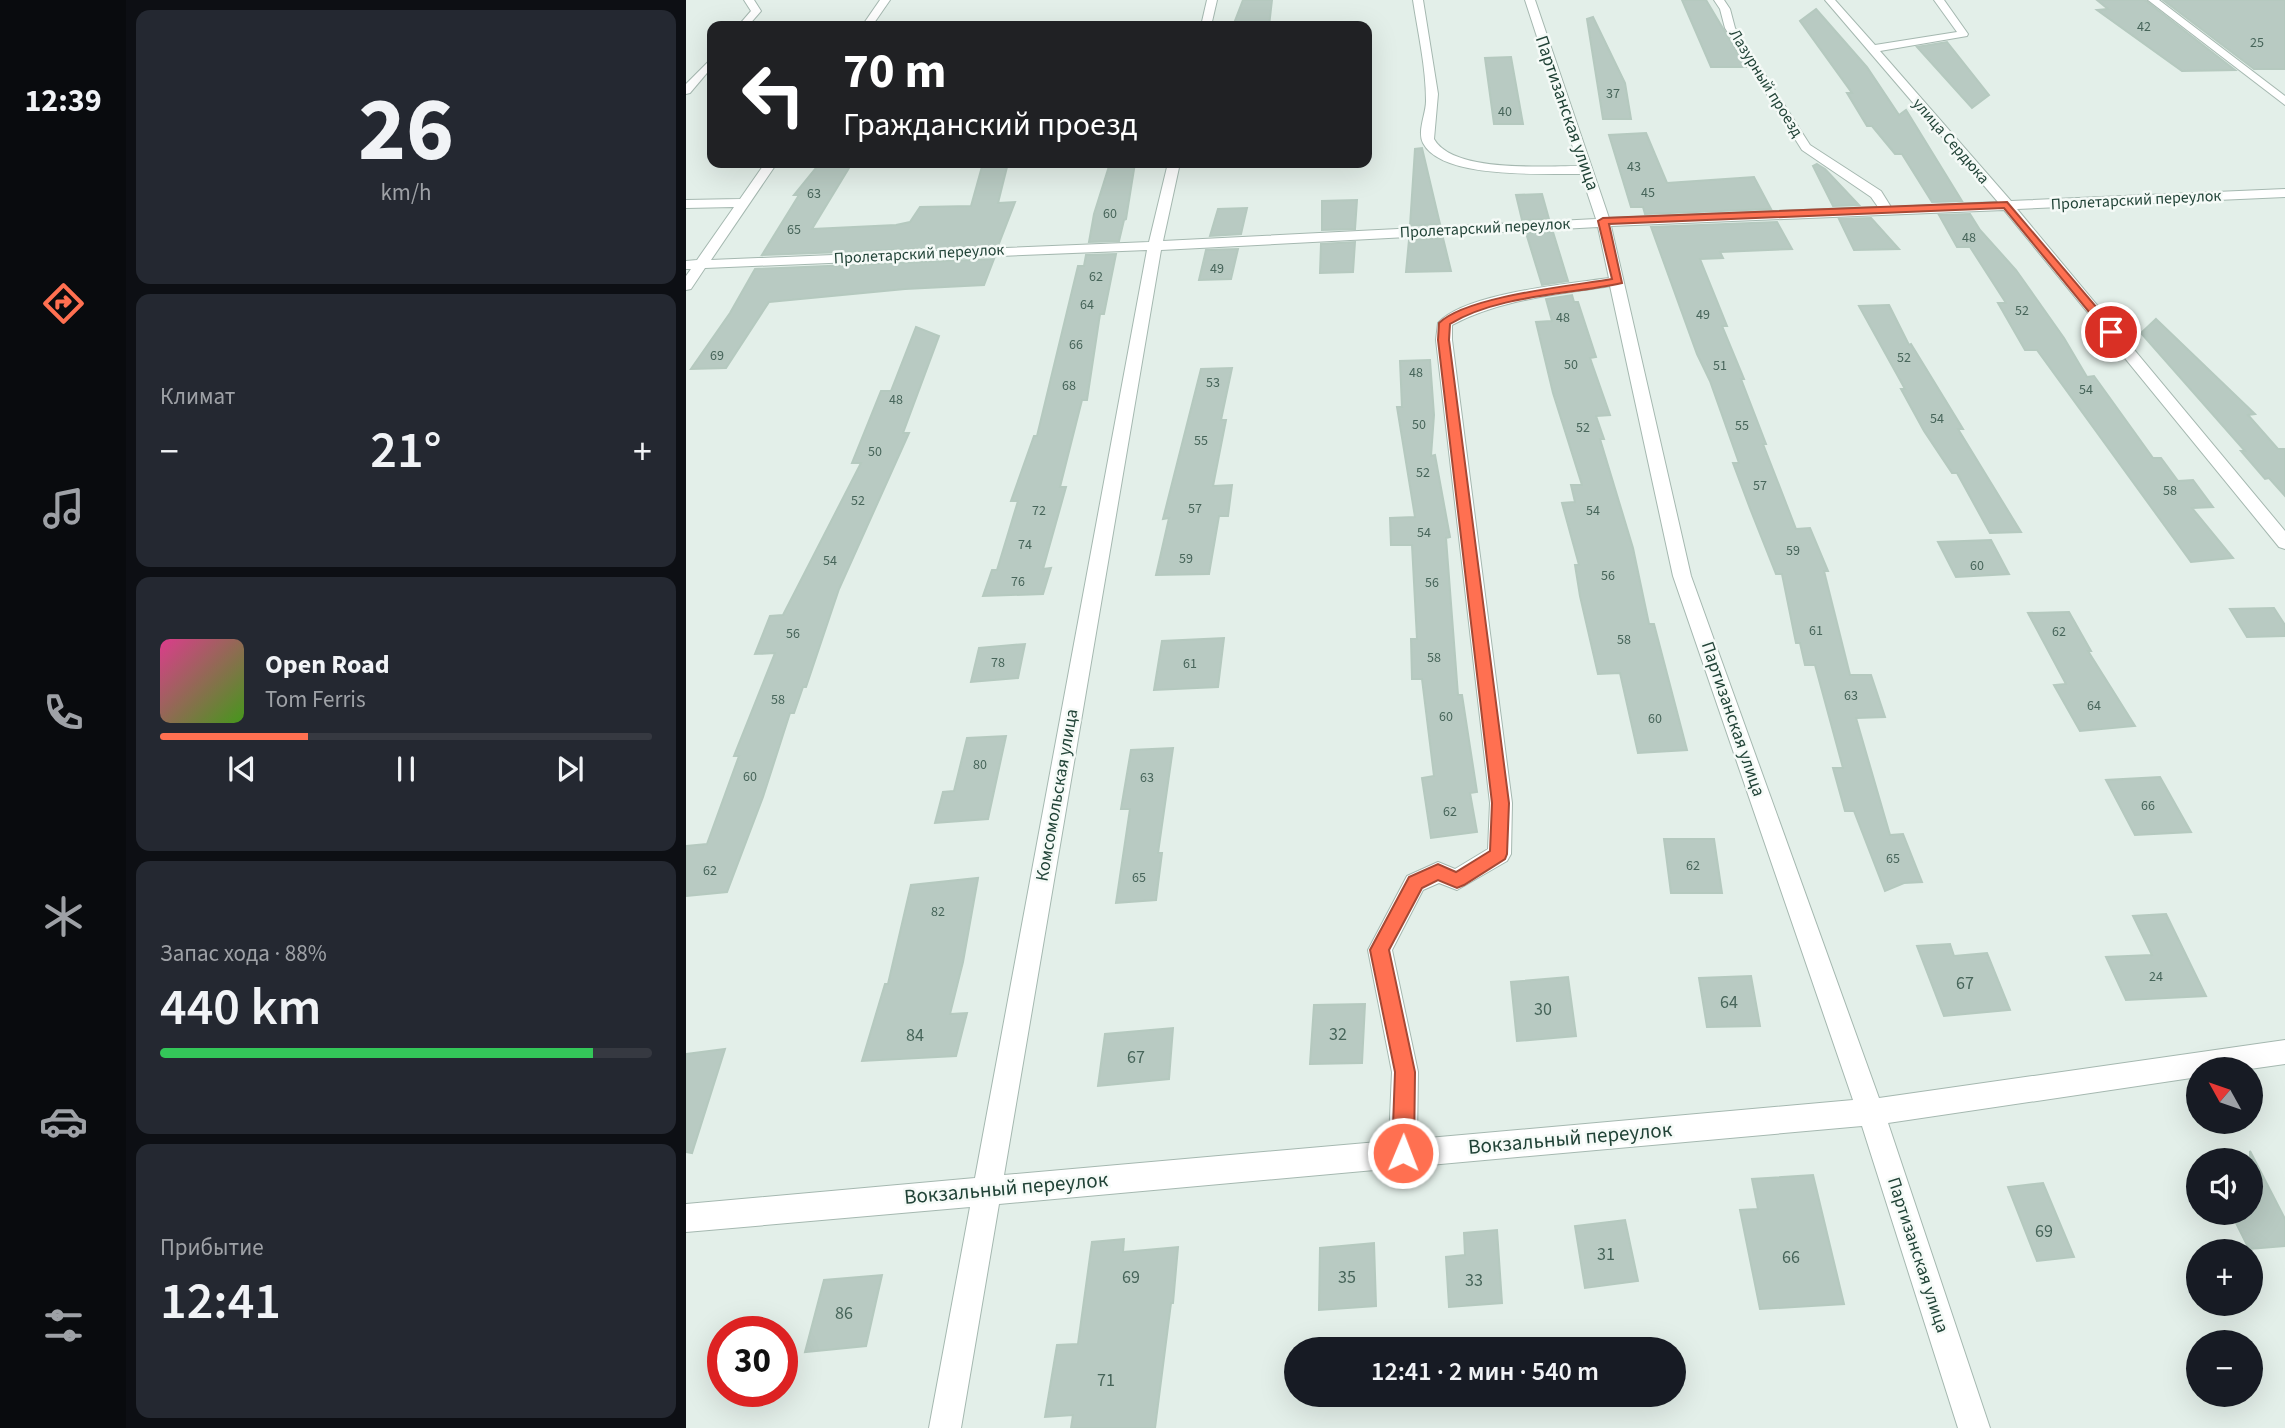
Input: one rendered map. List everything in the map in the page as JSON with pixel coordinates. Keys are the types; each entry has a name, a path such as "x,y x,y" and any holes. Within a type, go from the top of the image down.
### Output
{"street":[{"path":"747,21 756,11 749,0"},
{"path":"870,21 885,0"},
{"path":"1207,21 1212,0"},
{"path":"1418,0 1432,105 1427,140 1436,155 1452,162 1481,167 1586,170"},
{"name":"Партизанская улица","path":"1530,0 1603,221 1682,576 1871,1112 1974,1428"},
{"name":"Лазурный проезд","path":"1719,0 1725,9 1730,28 1806,148 1876,194 1887,211"},
{"name":"улица Сердюка","path":"1830,0 2007,205 2285,542"},
{"path":"1872,49 1963,34 1939,0"},
{"path":"2153,0 2285,102"},
{"path":"686,91 707,67"},
{"path":"686,286 768,168"},
{"name":"Комсомольская улица","path":"945,1428 1155,246 1173,168"},
{"name":"Пролетарский переулок","path":"686,265 1155,246 1603,221 2285,193"},
{"path":"686,204 743,203"},
{"path":"1403,1153 1405,1072 1380,950 1416,883 1438,872 1457,880 1499,854 1501,803 1445,354 1445,323 1460,313 1512,299 1618,281"},
{"name":"Вокзальный переулок","path":"686,1218 1871,1112 2285,1052"}],"building":[{"path":"1243,0 1272,0 1270,21 1235,21"},
{"path":"1682,0 1706,0 1746,67 1711,67"},
{"path":"2097,0 2145,0 2235,70 2182,71 2097,10 2108,9"},
{"path":"2163,0 2285,0 2285,69 2254,69"},
{"path":"1816,9 1867,67 1899,115 1906,110 1962,201 1932,202 1902,154 1895,154 1872,126 1867,126 1847,93 1852,93 1800,21"},
{"path":"1593,17 1625,83 1631,119 1603,119 1587,19"},
{"path":"1947,42 1989,95 1972,108 1917,47"},
{"path":"1511,57 1523,124 1494,124 1485,58"},
{"path":"1646,133 1667,183 1754,177 1771,209 1645,214 1643,207 1631,207 1609,135"},
{"path":"1422,148 1440,224 1410,226 1415,149"},
{"path":"1817,164 1859,205 1833,206 1813,166"},
{"path":"816,168 849,168 812,229 896,225 910,222 920,207 971,206 982,168 1007,168 998,203 1015,202 998,246 762,255 799,195 794,195"},
{"path":"1108,168 1134,168 1126,219 1119,241 1089,242 1094,214"},
{"path":"1542,194 1549,219 1522,220 1516,195"},
{"path":"1357,200 1355,229 1322,230 1322,201"},
{"path":"1247,208 1241,234 1210,236 1218,209"},
{"path":"1970,214 1980,230 2016,270 2064,338 2087,377 2094,376 2153,458 2161,458 2178,481 2193,480 2213,507 2192,508 2233,558 2191,562 2037,350 2025,350 1998,303 2006,303 1970,247 1957,247 1939,215"},
{"path":"1871,218 1899,249 1854,250 1839,219"},
{"path":"1777,222 1792,249 1720,252 1723,258 1700,259 1727,326 1722,326 1744,379 1741,379 1766,444 1763,444 1796,529 1810,528 1828,571 1824,571 1850,675 1871,675 1885,717 1856,718 1890,835 1903,834 1922,882 1904,883 1885,891 1854,811 1845,811 1833,768 1843,768 1815,665 1805,665 1800,643 1796,643 1782,574 1776,574 1751,511 1733,463 1739,463 1651,227"},
{"path":"1553,232 1568,281 1542,285 1526,233"},
{"path":"1443,238 1451,271 1406,272 1409,240"},
{"path":"1355,242 1353,272 1320,273 1321,244"},
{"path":"1238,249 1231,279 1199,280 1206,250"},
{"path":"1116,254 1104,314 1100,314 1087,400 1082,400 1060,487 1066,487 1043,569 1051,568 1043,594 983,596 992,570 997,570 1018,501 1011,501 1034,436 1037,436 1078,266 1084,266 1086,255"},
{"path":"994,259 984,285 905,289 769,302 726,368 691,369 730,313 755,269"},
{"path":"1572,295 1574,302 1578,302 1596,357 1590,358 1610,415 1596,416 1604,439 1600,439 1633,548 1649,624 1654,624 1687,750 1638,753 1620,673 1598,674 1580,596 1575,565 1579,565 1562,503 1575,502 1571,485 1582,485 1553,393 1536,322 1552,321 1546,299"},
{"path":"1889,305 1909,345 1911,344 1963,429 1958,429 2021,532 1990,533 1957,473 1952,473 1924,431 1901,389 1905,389 1859,306"},
{"path":"2156,319 2255,414 2248,415 2278,449 2285,449 2285,496 2269,478 2265,479 2241,451 2245,451 2141,333"},
{"path":"916,327 939,336 903,433 909,433 839,589 806,687 803,687 794,713 790,713 763,797 727,892 686,896 686,846 707,844 739,756 734,756 775,653 755,654 770,616 783,615 861,463 852,463 881,391 891,391"},
{"path":"1430,360 1434,415 1431,456 1435,455 1450,537 1446,538 1458,695 1462,695 1477,792 1470,793 1477,832 1431,838 1422,778 1434,776 1422,679 1412,679 1411,639 1417,639 1412,545 1391,545 1390,518 1415,517 1397,407 1402,407 1400,361"},
{"path":"1232,368 1221,420 1226,420 1213,486 1232,485 1228,516 1219,516 1209,574 1156,575 1169,518 1163,519 1201,369"},
{"path":"1991,540 2009,574 1956,577 1938,542"},
{"path":"2274,608 2285,625 2285,636 2247,637 2230,609"},
{"path":"2069,612 2091,651 2088,651 2135,726 2080,731 2054,685 2066,684 2028,613"},
{"path":"1224,638 1218,687 1154,690 1162,641"},
{"path":"1025,644 1018,678 971,682 979,648"},
{"path":"1006,736 988,819 935,823 943,792 954,791 967,738"},
{"path":"1173,748 1158,853 1162,853 1156,900 1116,903 1130,809 1121,809 1131,750"},
{"path":"2160,777 2191,832 2135,835 2106,780"},
{"path":"1664,839 1714,839 1722,893 1671,893"},
{"path":"978,878 963,962 950,1014 967,1013 956,1056 862,1061 885,984 888,984 911,885"},
{"path":"2166,914 2206,996 2126,1000 2106,957 2152,955 2133,916"},
{"path":"1950,944 1954,956 1987,953 2010,1010 1944,1016 1917,946"},
{"path":"1751,976 1760,1026 1707,1027 1699,978"},
{"path":"1568,977 1576,1036 1517,1041 1511,982"},
{"path":"1365,1004 1362,1063 1310,1064 1314,1005"},
{"path":"1173,1028 1169,1079 1098,1086 1105,1034"},
{"path":"725,1049 692,1153 686,1152 686,1054"},
{"path":"1813,1175 1844,1304 1760,1309 1740,1210 1758,1209 1752,1179"},
{"path":"2263,1176 2285,1219 2285,1246 2263,1248 2263,1239 2244,1239 2237,1225 2263,1225"},
{"path":"2043,1183 2074,1257 2037,1261 2008,1187"},
{"path":"1625,1220 1638,1281 1585,1288 1575,1226"},
{"path":"1497,1230 1502,1303 1449,1307 1446,1257 1465,1255 1464,1233"},
{"path":"1124,1239 1123,1252 1178,1247 1155,1428 1071,1428 1073,1415 1045,1417 1057,1345 1078,1344 1092,1242"},
{"path":"1374,1243 1376,1306 1319,1310 1320,1248"},
{"path":"882,1275 866,1346 805,1352 824,1280"}],"route":[{"path":"1403,1153 1405,1072 1380,950 1416,883 1438,872 1457,880 1499,854 1501,803 1444,340 1445,323 1460,313 1512,299 1618,281 1603,221 2007,205 2111,332"}]}
